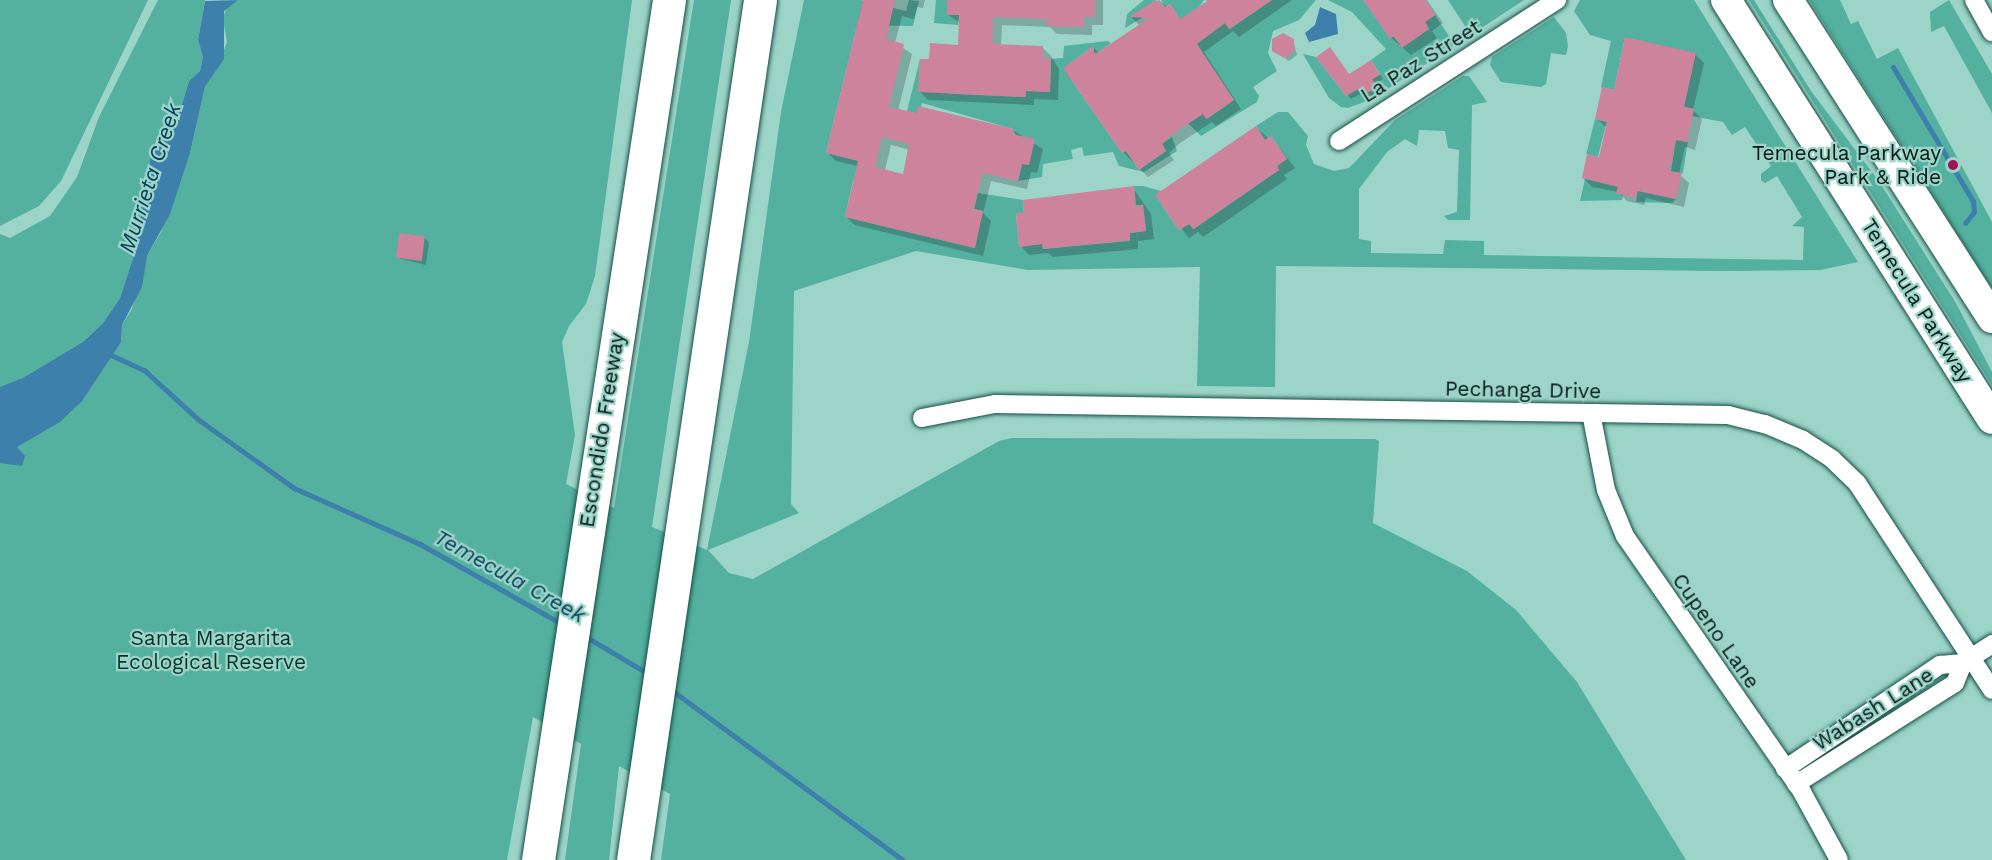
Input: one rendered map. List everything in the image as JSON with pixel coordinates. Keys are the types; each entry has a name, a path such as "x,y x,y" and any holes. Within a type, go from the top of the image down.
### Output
{"highway":[{"path":"658,73 661,0"},
{"name":"Escondido Freeway","path":"538,860 594,473 669,0"},
{"path":"633,860 679,533 760,0"},
{"path":"753,48 784,0"}],"main road":[{"name":"Temecula Parkway","path":"1726,0 1992,419"},
{"path":"1788,0 1992,318"}],"street":[{"name":"La Paz Street","path":"1339,141 1557,0"},
{"path":"1974,0 1992,33"},
{"name":"Pechanga Drive","path":"922,418 995,404 1728,415 1766,424 1803,440 1832,459 1857,483 1967,661 1992,690"},
{"name":"Cupeno Lane","path":"1591,413 1606,490 1625,536 1796,784 1839,860"},
{"name":"Wabash Lane","path":"1785,769 1940,666 1967,661 1992,644"},
{"name":"Wabash Lane","path":"1796,784 1955,683 1967,661"}],"green space":[{"path":"0,0 148,0 61,181 39,206 0,226"},
{"name":"Santa Margarita Ecological Reserve","path":"158,0 205,0 198,40 203,57 200,71 189,81 178,117 151,155 135,252 120,298 103,323 86,339 121,342 122,325 132,309 147,256 161,232 190,153 205,87 216,71 227,42 223,19 227,5 238,0 632,0 595,276 586,304 569,326 562,342 575,435 566,484 614,508 694,0 731,0 652,527 707,550 749,342 781,112 804,0 861,0 906,11 909,0 919,1 913,26 857,25 826,153 867,157 853,181 845,217 974,248 983,211 974,209 978,193 1023,200 1024,213 1016,214 1019,247 1042,244 1043,249 1130,241 1130,233 1146,231 1143,205 1136,205 1134,186 1143,186 1161,191 1163,207 1179,230 1189,224 1194,229 1279,170 1277,166 1287,159 1271,136 1265,140 1256,126 1278,112 1288,112 1308,136 1306,145 1314,164 1334,171 1349,168 1395,120 1463,76 1469,76 1487,102 1472,105 1470,220 1448,220 1444,216 1457,212 1459,150 1448,148 1445,131 1419,130 1417,146 1405,139 1387,152 1359,189 1359,239 1371,241 1371,253 1443,254 1445,240 1484,241 1484,255 1803,260 1804,227 1792,226 1802,217 1777,176 1765,183 1761,180 1761,174 1771,166 1745,127 1732,135 1723,122 1692,116 1694,109 1684,107 1625,37 1614,90 1601,87 1611,41 1590,35 1574,11 1580,0 1694,0 1858,262 1820,270 1720,271 1276,266 1275,387 1197,386 1200,267 1028,270 916,251 794,291 791,504 799,513 708,550 729,573 753,579 999,441 1012,438 1375,439 1379,441 1373,523 1467,571 1516,610 1577,682 1686,860 661,860 670,794 619,766 609,860 565,860 581,744 533,717 507,860 0,860 0,234 10,238 50,216 77,177 99,117"},
{"path":"936,0 947,0 947,15 959,15 958,25 934,23"},
{"path":"1144,0 1156,0 1138,12 1142,18 1125,28 1127,14"},
{"path":"1161,0 1204,0 1199,7 1215,30 1225,23 1230,29 1272,0 1316,0 1299,20 1273,31 1268,53 1277,71 1253,87 1259,96 1257,102 1201,136 1188,123 1203,114 1207,119 1234,100 1170,4 1165,7"},
{"path":"1328,0 1363,0 1402,47 1429,29 1425,22 1435,15 1455,45 1372,99 1348,108 1341,107 1329,98 1303,54 1316,57 1346,96 1358,89 1362,96 1377,87 1372,79 1380,74 1371,60 1386,49 1352,12"},
{"path":"1448,0 1524,0 1471,35"},
{"path":"1749,0 1754,0 1811,91 1878,180 1956,303 1992,372 1992,385"},
{"path":"1809,0 1840,0 1851,24 1858,21 1877,59 1898,48 1992,222 1992,288"},
{"path":"1949,0 1992,74 1992,113 1944,26 1931,32 1930,12"},
{"path":"1554,17 1566,33 1568,46 1566,55 1551,53 1546,84 1541,87 1501,82 1490,65 1492,57"},
{"path":"1108,41 1111,43 1096,54 1091,48 1070,63 1072,81 1122,153 1126,151 1139,170 1166,151 1162,144 1172,137 1177,151 1144,172 1119,166 1113,152 1084,156 1082,147 1071,150 1073,159 1043,164 1042,177 1018,181 1022,164 1029,165 1013,129 922,103 919,114 907,111 920,59 919,87 954,94 1026,97 1026,91 1050,92 1051,59 1063,58 1064,46"},
{"path":"1595,119 1607,122 1598,157 1586,154"},
{"path":"1676,140 1688,142 1683,173 1671,172"},
{"path":"1585,179 1618,186 1617,193 1623,195 1622,200 1580,201"},
{"path":"1638,187 1654,194 1676,199 1672,203 1636,202"}],"water":[{"name":"Murrieta Creek","path":"238,0 224,11 224,59 205,87 190,153 170,214 147,256 142,287 122,325 121,342 82,401 60,422 17,447 25,456 22,466 0,463 0,387 23,378 83,342 103,323 120,298 135,252 151,155 178,117 189,81 200,71 203,57 198,40 205,1"},
{"path":"1320,7 1336,14 1338,34 1309,42 1305,33 1315,25"}],"building":[{"path":"863,0 895,0 886,39 904,44 889,107 917,113 918,106 1014,129 1013,134 1035,139 1029,165 1022,164 1018,181 982,173 974,209 983,211 975,248 845,217 858,161 826,153","holes":["882,137 909,144 903,174 875,167"]},
{"path":"947,0 1095,0 1095,17 1084,17 1084,27 1047,26 1047,19 993,17 993,44 1043,46 1043,58 1051,59 1050,92 1026,91 1026,97 918,92 920,59 929,59 930,43 958,45 959,15 947,15"},
{"path":"1156,0 1165,7 1170,4 1180,19 1209,0 1272,0 1229,29 1225,23 1197,44 1234,100 1206,119 1203,114 1171,135 1162,144 1166,151 1139,170 1126,151 1122,153 1063,68 1094,46 1094,55 1149,18 1129,17"},
{"path":"1363,0 1425,0 1435,15 1425,22 1429,29 1402,48 1394,36 1390,39"},
{"path":"1283,33 1294,39 1294,51 1284,58 1272,51 1272,39"},
{"path":"1625,37 1696,53 1684,107 1694,109 1687,142 1676,140 1669,171 1682,173 1676,199 1637,191 1636,198 1616,193 1618,187 1582,178 1587,154 1599,157 1607,122 1595,119 1602,87 1614,90"},
{"path":"1330,47 1349,74 1371,60 1380,75 1372,79 1377,87 1362,96 1358,89 1346,96 1316,57"},
{"path":"1256,126 1265,140 1271,136 1287,159 1277,166 1279,170 1193,229 1189,224 1179,230 1155,195"},
{"path":"1134,186 1136,208 1143,204 1146,231 1130,233 1130,240 1043,249 1042,244 1019,247 1016,213 1024,213 1023,200"},
{"path":"399,233 425,236 422,261 396,258"}],"waterway":[{"path":"1893,67 1973,201 1974,212 1965,223"},
{"name":"Temecula Creek","path":"109,354 144,370 199,420 294,488 420,544 562,624"},
{"name":"Temecula Creek","path":"583,635 650,675"},
{"name":"Temecula Creek","path":"670,689 903,860"}],"place":[{"name":"Temecula Parkway Park & Ride","path":"1953,165"}]}
